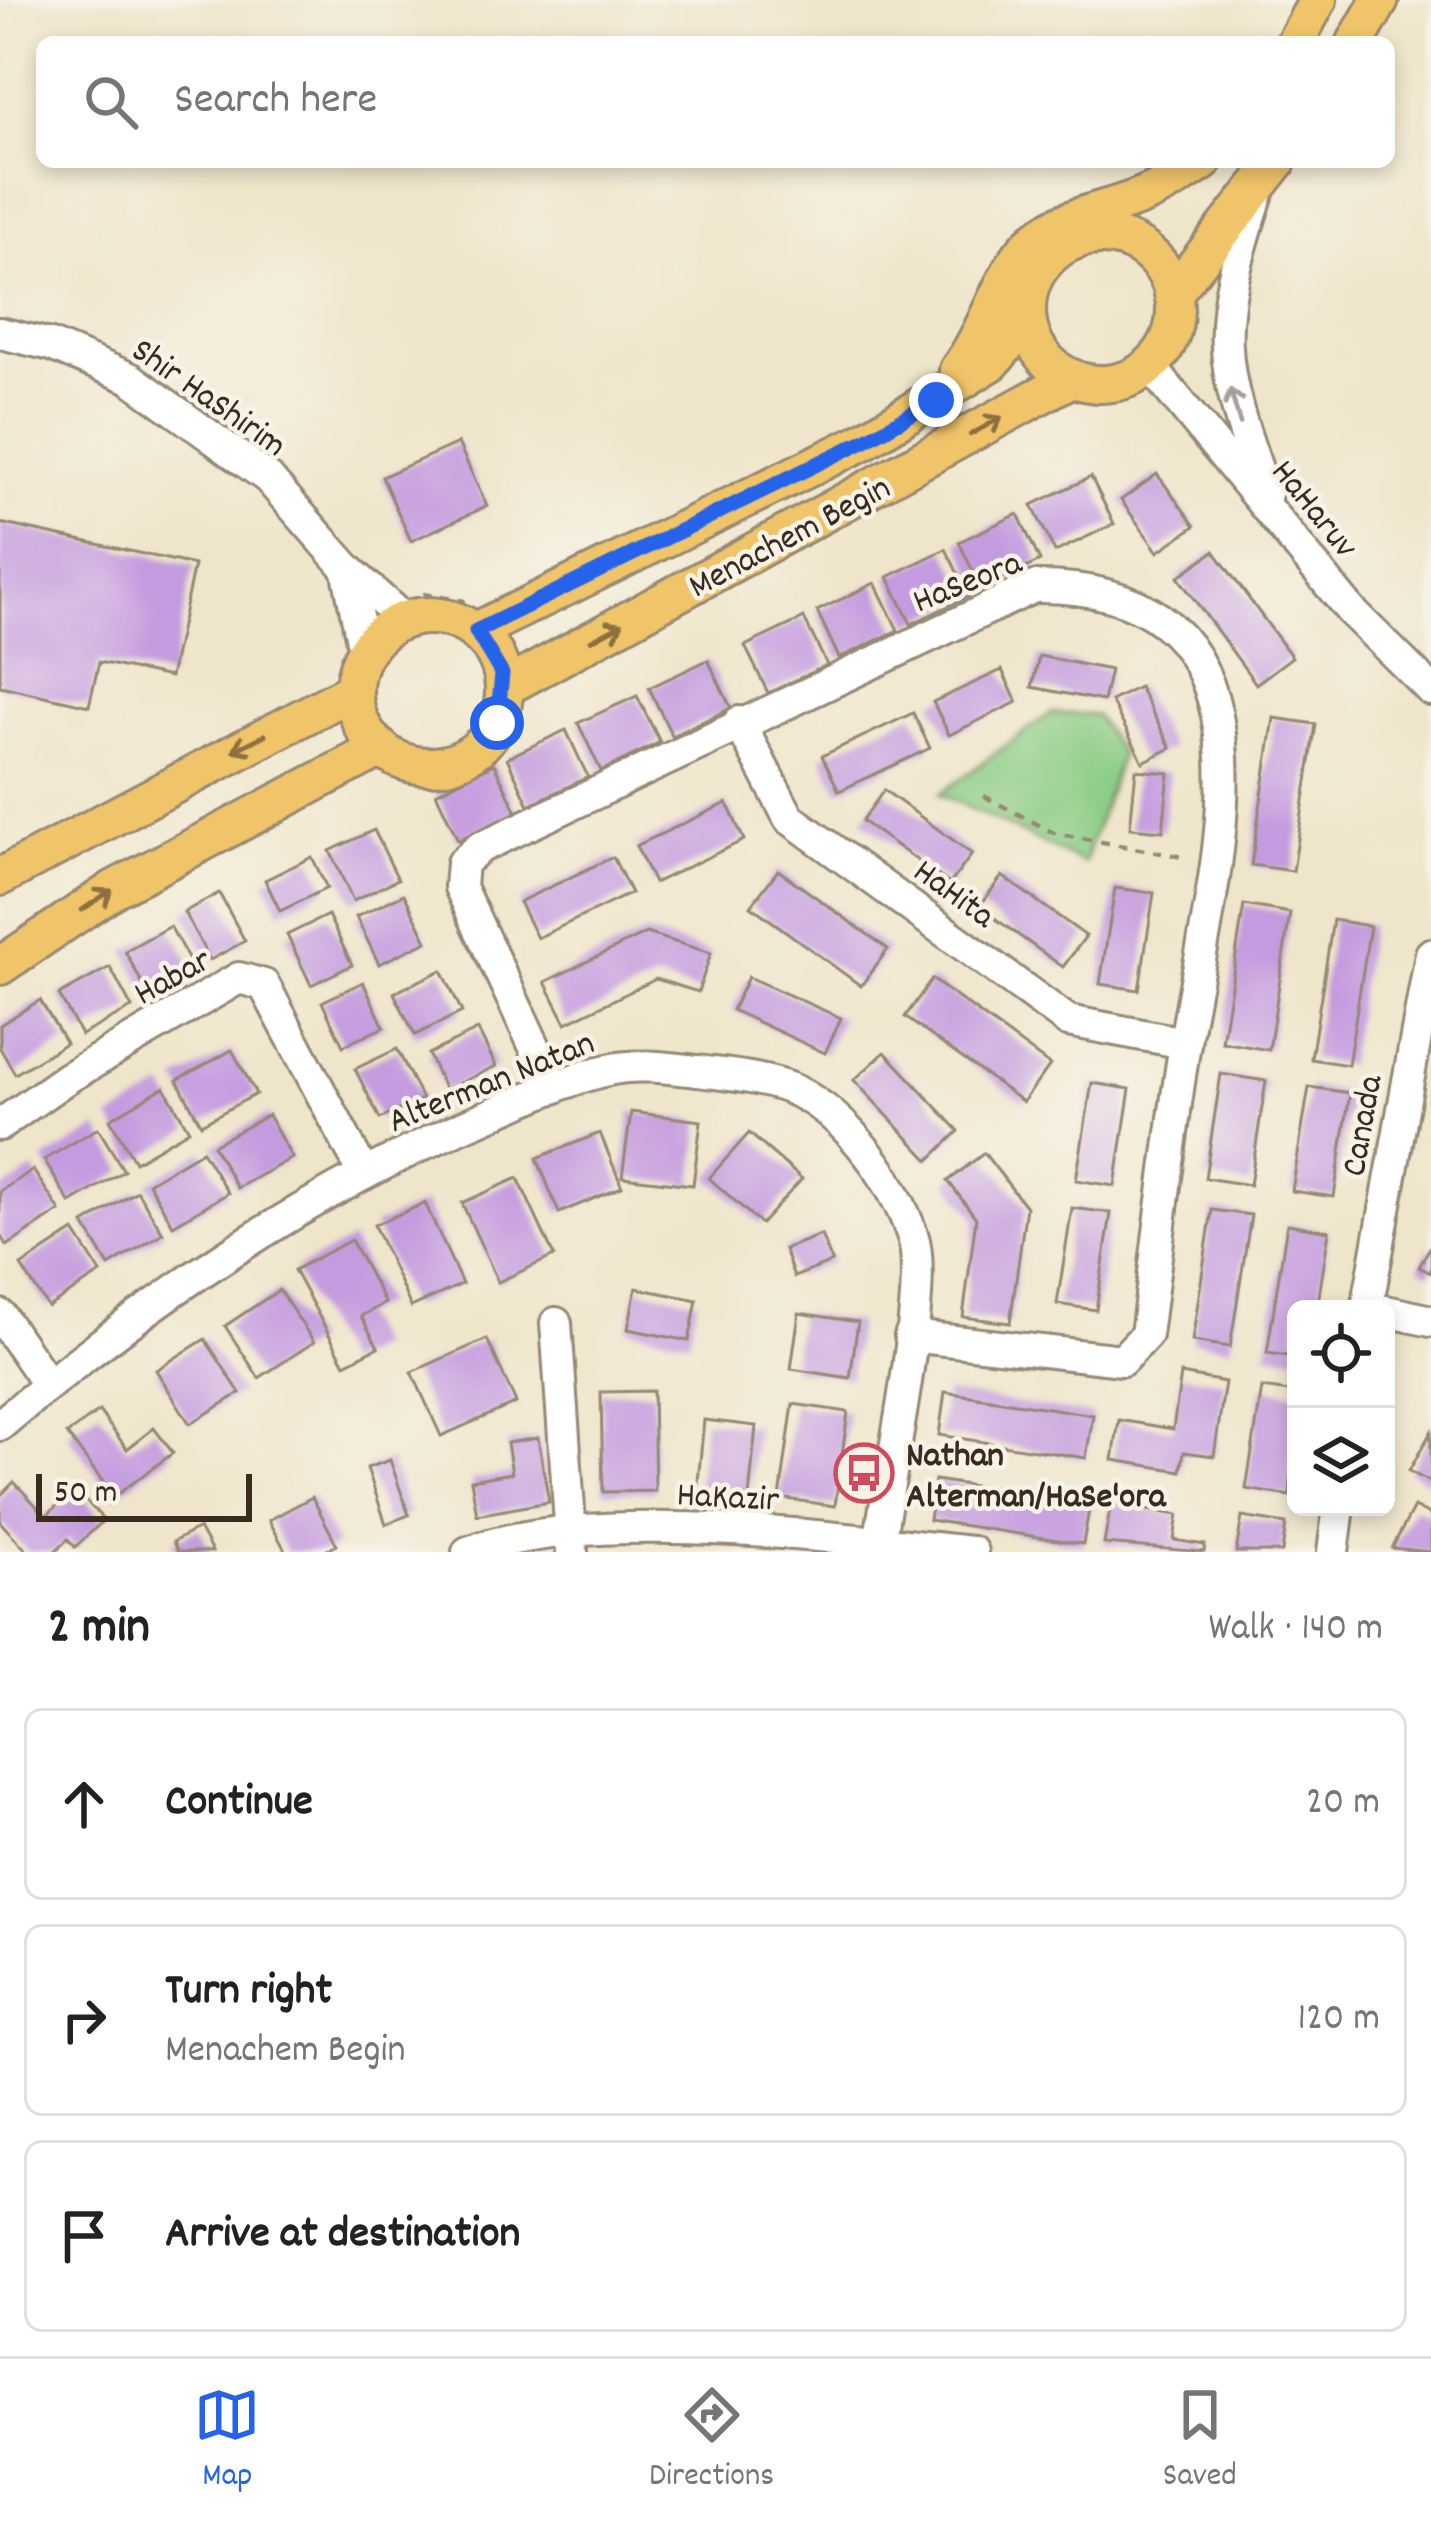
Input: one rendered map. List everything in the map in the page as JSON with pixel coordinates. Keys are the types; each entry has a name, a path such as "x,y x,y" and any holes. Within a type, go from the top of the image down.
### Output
{"main road":[{"path":"1298,36 1318,0"},
{"path":"1359,36 1380,0"},
{"path":"936,400 981,340 1021,256 1043,234 1073,217 1135,199 1194,168"},
{"path":"1129,242 1200,168"},
{"path":"1173,294 1268,175"},
{"path":"1085,238 1129,242 1149,255 1173,294 1171,333 1150,366 1113,383 1072,379 1050,365 1027,321 1034,278 1064,246 1085,238"},
{"name":"Menachem Begin","path":"478,618 862,442 992,362 1027,321"},
{"name":"Menachem Begin","path":"504,688 1072,379"},
{"path":"394,611 478,618 504,688 497,723 463,758 416,765 380,748 359,722 354,690 364,651 394,611"},
{"path":"0,877 91,824 354,690"},
{"path":"0,966 114,889 380,748"}],"street":[{"path":"1268,175 1231,274 1224,363 1236,412 1274,516"},
{"name":"Shir HaShirim","path":"0,333 51,345 130,378 268,478 347,568 394,611"},
{"name":"HaHaruv","path":"1150,366 1351,610 1431,691"},
{"name":"Shir HaShirim","path":"347,568 364,651"},
{"name":"HaSeora","path":"554,1088 460,887 462,863 479,848 1034,587 1071,587 1143,604 1172,626 1196,656 1210,688 1223,759 1215,862 1146,1335 1136,1351 1122,1360 910,1336"},
{"name":"HaHita","path":"739,722 788,818 1068,1021 1185,1043"},
{"name":"Canada","path":"1375,1300 1431,954"},
{"name":"Habar","path":"0,1125 67,1078 239,979 264,985 364,1174"},
{"name":"Alterman Natan","path":"0,1425 48,1384 272,1223 364,1174 554,1088 610,1069 662,1067 796,1091 855,1136 890,1189 915,1241 910,1336 878,1547"},
{"path":"1395,1313 1431,1321"},
{"path":"0,1315 48,1384"},
{"path":"556,1323 572,1542"},
{"path":"1333,1552 1338,1516"},
{"name":"HaKazir","path":"468,1552 669,1530 972,1552"}],"path":[{"path":"394,611 409,593 478,618"},
{"path":"983,796 1054,833 1215,862"}],"green space":[{"path":"1051,713 1095,715 1121,754 1084,863 940,794"}],"building":[{"path":"458,443 487,506 411,541 382,477"},
{"path":"1157,474 1195,526 1158,552 1121,500"},
{"path":"1091,477 1114,524 1055,552 1032,505"},
{"path":"1018,514 1040,561 981,589 959,542"},
{"path":"0,523 194,565 170,677 99,662 89,706 0,686"},
{"path":"946,549 969,596 911,624 888,577"},
{"path":"1214,551 1292,657 1256,684 1178,577"},
{"path":"875,583 898,630 839,658 817,611"},
{"path":"804,618 827,665 768,693 745,646"},
{"path":"1039,656 1110,670 1103,701 1032,687"},
{"path":"708,660 731,708 672,736 649,688"},
{"path":"1002,670 1017,702 949,735 933,702"},
{"path":"1139,687 1171,748 1143,762 1111,701"},
{"path":"637,696 660,742 601,771 578,723"},
{"path":"913,713 930,748 839,791 822,756"},
{"path":"1274,718 1316,724 1293,871 1251,865"},
{"path":"566,730 588,777 529,805 507,758"},
{"path":"494,764 517,812 458,840 436,793"},
{"path":"1136,770 1169,773 1163,831 1130,828"},
{"path":"884,790 972,854 950,884 862,821"},
{"path":"727,803 744,840 654,883 636,846"},
{"path":"374,830 398,879 353,901 330,851"},
{"path":"312,857 327,888 280,911 265,880"},
{"path":"613,857 631,893 537,938 519,902"},
{"path":"778,870 888,949 861,986 751,906"},
{"path":"1002,876 1086,936 1063,967 979,907"},
{"path":"1115,888 1154,893 1139,990 1100,984"},
{"path":"219,893 245,941 210,960 184,912"},
{"path":"404,894 427,941 379,964 356,917"},
{"path":"1244,905 1290,913 1269,1050 1222,1042"},
{"path":"328,915 352,965 311,985 287,935"},
{"path":"1333,920 1370,926 1348,1065 1311,1059"},
{"path":"170,926 195,971 149,996 125,951"},
{"path":"646,933 711,953 698,992 656,979 566,1023 545,982"},
{"path":"110,967 132,1008 81,1035 59,995"},
{"path":"442,970 462,1012 415,1035 394,993"},
{"path":"748,977 841,1018 825,1053 732,1010"},
{"path":"932,979 1050,1065 1023,1102 905,1017"},
{"path":"363,982 384,1027 343,1046 322,1002"},
{"path":"40,1000 66,1043 15,1074 0,1048 0,1025"},
{"path":"478,1030 496,1066 445,1090 428,1054"},
{"path":"397,1049 422,1099 380,1119 355,1069"},
{"path":"232,1050 256,1094 201,1124 177,1080"},
{"path":"885,1052 959,1131 929,1160 854,1080"},
{"path":"1221,1074 1266,1081 1250,1185 1205,1178"},
{"path":"1092,1083 1130,1089 1115,1186 1076,1180"},
{"path":"164,1087 189,1130 135,1162 110,1119"},
{"path":"1309,1087 1350,1093 1334,1197 1292,1191"},
{"path":"631,1112 701,1121 693,1185 622,1177"},
{"path":"268,1115 292,1158 237,1188 213,1145"},
{"path":"98,1128 124,1171 70,1203 44,1160"},
{"path":"600,1133 622,1187 559,1213 537,1158"},
{"path":"749,1133 802,1179 761,1224 709,1178"},
{"path":"202,1151 228,1193 173,1225 148,1183"},
{"path":"984,1153 1026,1207 1010,1323 963,1317 976,1218 948,1181"},
{"path":"33,1170 60,1211 7,1246 0,1235 0,1191"},
{"path":"518,1178 554,1256 498,1282 462,1203"},
{"path":"137,1191 163,1233 109,1266 84,1224"},
{"path":"425,1203 462,1284 411,1307 374,1225"},
{"path":"1072,1208 1111,1213 1096,1310 1057,1304"},
{"path":"1212,1210 1251,1215 1230,1347 1192,1341"},
{"path":"1287,1224 1329,1231 1318,1300 1287,1300 1287,1356 1267,1353"},
{"path":"74,1231 101,1273 48,1307 21,1266"},
{"path":"821,1235 832,1262 794,1277 784,1249"},
{"path":"351,1240 385,1303 361,1316 378,1347 345,1364 294,1270"},
{"path":"1431,1245 1431,1273 1419,1267"},
{"path":"636,1288 697,1300 689,1341 628,1329"},
{"path":"279,1290 314,1342 259,1378 225,1326"},
{"path":"799,1313 858,1322 850,1378 791,1369"},
{"path":"205,1339 240,1393 190,1424 156,1370"},
{"path":"487,1339 516,1403 441,1436 412,1372"},
{"path":"1181,1374 1225,1382 1214,1456 1184,1452 1181,1471 1113,1460 1119,1420 1173,1429"},
{"path":"1262,1388 1287,1392 1287,1496 1246,1489"},
{"path":"653,1391 655,1491 603,1492 601,1392"},
{"path":"945,1392 1093,1415 1086,1458 939,1435"},
{"path":"793,1404 848,1412 835,1506 780,1498"},
{"path":"99,1411 127,1449 154,1428 173,1453 114,1497 67,1434"},
{"path":"704,1420 756,1426 749,1497 697,1492"},
{"path":"1431,1432 1431,1483 1409,1471"},
{"path":"538,1438 549,1502 477,1515 471,1480 512,1473 507,1443"},
{"path":"390,1460 409,1515 386,1524 367,1468"},
{"path":"935,1480 1090,1504 1083,1544 929,1520"},
{"path":"14,1482 46,1516 75,1489 104,1520 75,1547 68,1539 54,1552 28,1552 0,1522 0,1496"},
{"path":"312,1497 337,1545 323,1552 286,1552 269,1520"},
{"path":"1111,1504 1178,1515 1174,1540 1205,1545 1204,1552 1104,1544"},
{"path":"1414,1507 1431,1516 1431,1552 1392,1548"},
{"path":"1242,1517 1286,1524 1282,1552 1236,1552"},
{"path":"199,1528 212,1552 178,1552 173,1542"}],"place":[{"name":"Nathan Alterman/HaSe'ora","path":"864,1473"}],"route":[{"path":"497,723 504,698 502,674 493,650 476,631 862,442 936,400"}]}
